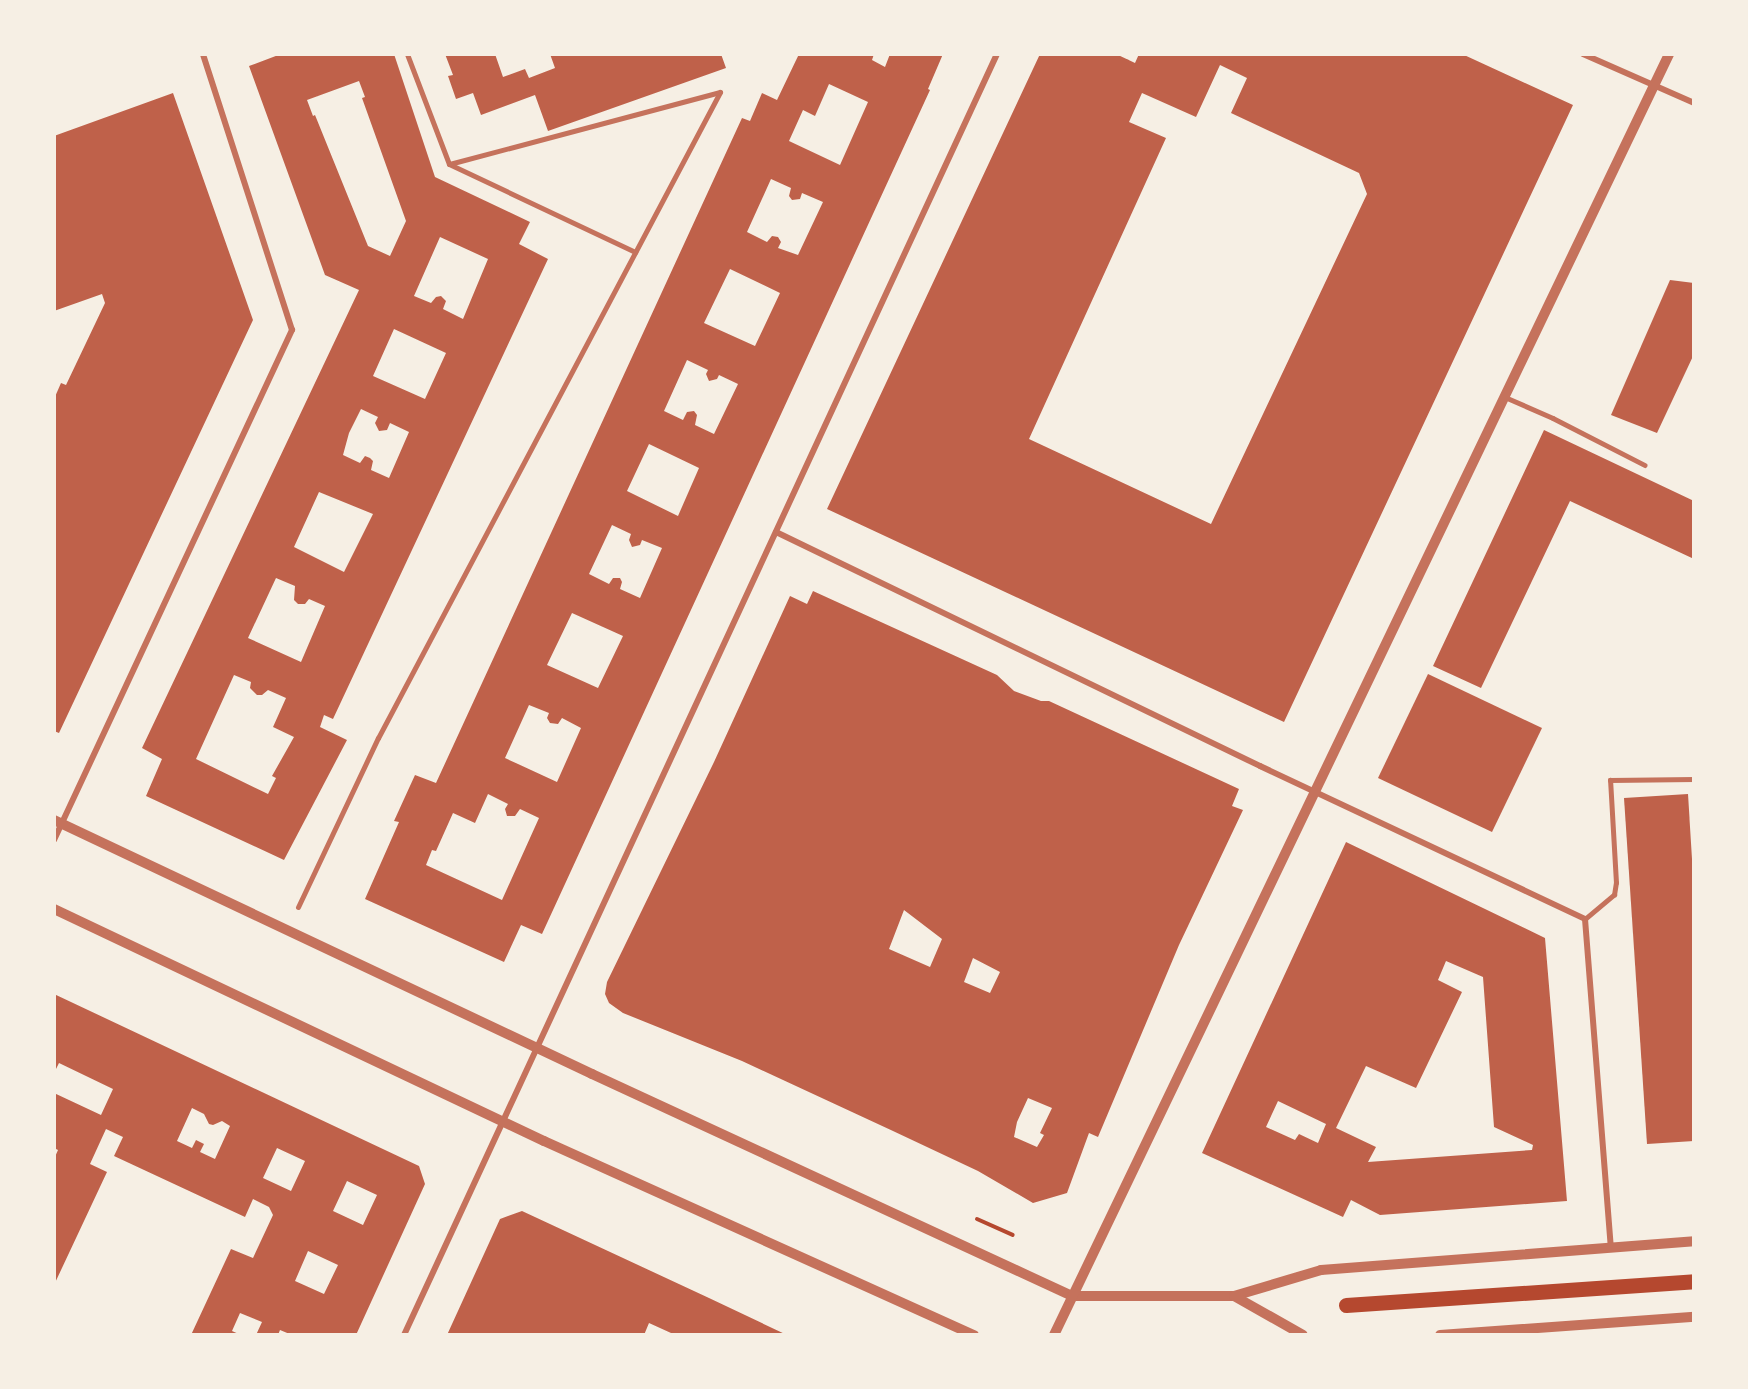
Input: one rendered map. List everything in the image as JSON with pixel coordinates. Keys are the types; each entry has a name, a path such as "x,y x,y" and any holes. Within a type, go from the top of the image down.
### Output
{"main road":[{"path":"1346,1305 1694,1281"}],"street":[{"path":"54,840 58,822 292,330 203,54"},
{"path":"407,54 449,164 635,252"},
{"path":"404,1335 997,54"},
{"path":"1583,54 1694,103"},
{"path":"1054,1335 1669,54"},
{"path":"298,907 378,738 720,92 449,164"},
{"path":"776,532 1315,792 1585,919 1611,1246"},
{"path":"58,822 1072,1296 1234,1296 1322,1270 1694,1241"},
{"path":"54,909 502,1122 974,1335"},
{"path":"1234,1296 1303,1335"},
{"path":"1440,1335 1694,1317"}],"lane":[{"path":"1504,397 1553,418 1645,465"},
{"path":"1585,919 1614,895 1616,884 1610,780 1694,779"}],"path":[{"path":"977,1219 1013,1234"}],"building":[{"path":"281,54 394,54 435,177 530,222 519,244 548,259 333,719 324,715 320,727 347,740 284,860 146,796 162,759 142,748 359,290 325,275 249,66","holes":["359,81 365,97 362,98 406,221 390,256 368,246 307,100","440,237 488,259 463,319 443,309 446,301 441,296 436,297 431,303 414,296","394,329 446,353 425,399 373,376","361,409 378,417 375,423 379,431 387,430 390,423 409,432 389,478 371,470 373,461 370,458 365,456 360,463 343,455 349,433","319,492 373,514 344,572 294,547","276,578 295,586 294,600 298,604 305,604 309,599 325,606 301,662 248,638","234,675 251,682 250,688 257,695 262,695 268,690 286,698 273,727 294,737 272,776 276,778 268,794 196,759"]},
{"path":"445,54 495,54 503,77 525,69 529,78 555,68 550,54 721,54 726,68 548,131 535,95 481,115 473,93 456,99 448,76 453,75"},
{"path":"799,54 874,54 872,60 885,67 890,54 943,54 928,89 930,90 542,934 521,925 504,962 365,899 399,822 394,821 415,775 436,783 742,118 750,121 762,93 777,100","holes":["829,84 868,102 840,165 789,141 803,110 815,116","771,179 791,188 789,196 792,200 800,199 802,193 823,202 798,255 778,248 781,242 778,237 772,236 767,242 747,232","730,269 780,293 755,346 704,323","687,360 708,370 706,374 709,381 717,379 719,375 738,384 714,434 695,425 697,415 694,411 687,412 683,420 664,411","649,444 699,468 678,516 627,491","612,525 631,534 629,540 632,547 640,545 642,540 662,548 640,598 620,589 622,582 620,578 613,578 609,584 589,574","572,613 623,636 598,688 547,665","529,705 549,713 547,718 550,723 558,724 562,718 581,728 557,782 505,758","488,794 508,804 505,809 507,816 515,816 520,809 539,818 502,900 426,865 432,850 436,851 453,813 475,823"]},
{"path":"1040,54 1116,54 1135,63 1139,54 1462,54 1573,105 1284,722 827,509","holes":["1220,65 1247,78 1231,113 1359,173 1367,194 1211,524 1029,439 1166,138 1129,122 1142,93 1196,117"]},
{"path":"173,93 253,320 59,733 54,731 54,399 61,383 66,385 105,303 102,294 54,311 54,136"},
{"path":"1670,280 1694,283 1694,354 1657,433 1611,415"},
{"path":"1544,430 1694,501 1694,559 1570,501 1481,688 1433,666"},
{"path":"813,591 997,675 1014,691 1041,701 1049,701 1239,789 1232,806 1243,810 1179,945 1098,1137 1089,1133 1067,1193 1033,1203 978,1171 742,1061 623,1013 609,1003 605,994 607,982 714,762 790,596 807,604","holes":["904,910 942,939 930,967 889,949","973,958 1000,972 990,993 964,982","1028,1098 1052,1108 1040,1133 1044,1135 1037,1147 1014,1137 1017,1122"]},
{"path":"1428,674 1542,728 1492,832 1378,778"},
{"path":"1688,794 1694,892 1694,1141 1647,1144 1624,798"},
{"path":"1346,842 1545,938 1567,1201 1380,1215 1351,1200 1343,1217 1202,1153","holes":["1446,961 1483,977 1494,1127 1533,1145 1532,1150 1368,1162 1376,1147 1336,1128 1366,1066 1416,1088 1462,992 1438,980","1278,1101 1326,1124 1318,1143 1299,1134 1295,1140 1266,1127"]},
{"path":"54,994 419,1166 425,1184 356,1335 292,1335 280,1330 278,1335 256,1335 262,1322 240,1313 232,1331 241,1335 191,1335 231,1249 253,1258 273,1215 269,1207 253,1199 245,1217 114,1156 123,1137 106,1129 90,1164 107,1172 54,1285 54,1159 58,1150 54,1148 54,1093 101,1115 113,1089 59,1063 54,1073","holes":["192,1108 204,1114 209,1124 213,1125 222,1121 230,1126 215,1159 200,1152 204,1144 196,1140 192,1148 177,1141","277,1148 305,1161 291,1191 263,1178","347,1181 377,1195 363,1225 333,1211","308,1251 338,1265 324,1294 295,1281"]},
{"path":"522,1211 787,1335 670,1335 671,1333 649,1323 644,1335 447,1335 500,1219"}]}
